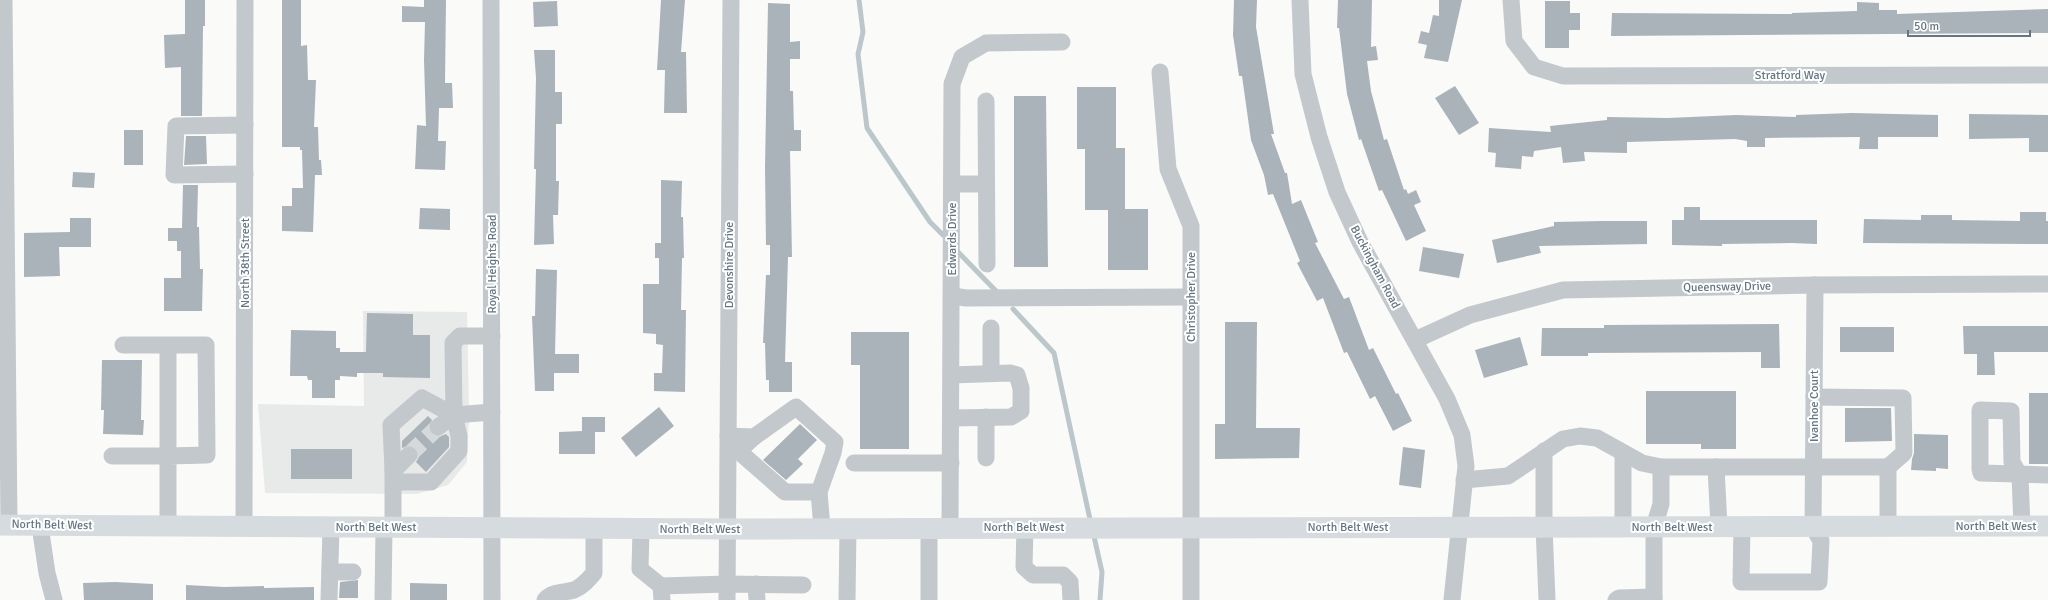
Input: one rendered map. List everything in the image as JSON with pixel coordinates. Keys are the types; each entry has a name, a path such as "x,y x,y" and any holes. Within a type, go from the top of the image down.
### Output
{"main road":[{"name":"North Belt West","path":"5,525 641,529 950,527 2048,526"}],"street":[{"path":"4,0 5,525"},
{"name":"North 38th Street","path":"244,527 246,0"},
{"name":"Royal Heights Road","path":"491,0 492,600"},
{"name":"Devonshire Drive","path":"727,592 732,0"},
{"name":"Buckingham Road","path":"1300,0 1303,74 1318,137 1337,192 1360,242 1447,399 1462,436 1466,466 1452,600"},
{"name":"Stratford Way","path":"1511,0 1514,40 1534,66 1563,76 2048,75"},
{"name":"Edwards Drive","path":"950,527 952,374 952,84 962,57 986,43 1062,42"},
{"name":"Christopher Drive","path":"1160,72 1168,169 1191,226 1191,600"},
{"path":"986,101 987,264"},
{"path":"245,125 176,126 174,175 245,174"},
{"path":"952,184 986,184"},
{"name":"Queensway Drive","path":"1414,340 1470,315 1563,290 1815,285 2048,284"},
{"name":"Ivanhoe Court","path":"1813,527 1815,285"},
{"path":"952,296 966,298 1191,297"},
{"path":"991,328 991,373"},
{"path":"394,477 431,482 459,451 459,436 454,415 454,342 460,336 492,336"},
{"path":"112,456 207,455 206,345 123,345"},
{"path":"168,346 168,526"},
{"path":"951,418 1011,417 1021,411 1021,388 1018,375 1010,373 952,374"},
{"path":"1464,480 1508,476 1562,439 1580,436 1597,438 1642,463 1661,467 1888,467 1904,453 1903,398 1814,397"},
{"path":"383,600 388,528 394,477 391,426 422,398 454,415"},
{"path":"819,492 784,492 743,455 743,447 754,437 796,407 835,442 833,453 819,492 822,528"},
{"path":"2022,526 2020,476 2012,462 2011,411 1980,410 1981,473 2020,476 2048,475"},
{"path":"438,427 454,415 492,412"},
{"path":"986,417 986,458"},
{"path":"728,436 754,437"},
{"path":"1544,451 1544,527 1547,600"},
{"path":"1622,453 1623,527"},
{"path":"394,477 409,455"},
{"path":"854,463 951,463"},
{"path":"1616,600 1619,598 1654,598 1654,527 1661,504 1661,467"},
{"path":"1716,467 1719,527"},
{"path":"1888,467 1888,527"},
{"path":"40,526 47,573 54,600"},
{"path":"330,600 331,527"},
{"path":"1025,527 1024,567 1033,575 1063,575 1070,582 1071,600"},
{"path":"1742,527 1741,582 1819,582 1821,541 1813,527"},
{"path":"545,600 549,595 575,590 586,582 594,573 594,528"},
{"path":"847,600 848,528"},
{"path":"929,528 929,600"},
{"path":"641,529 640,569 661,593 756,592 803,585"},
{"path":"330,572 353,572"}],"shaded area":[{"path":"363,311 467,312 469,413 467,462 448,485 417,494 265,493 258,404 364,406"}],"building":[{"path":"185,0 205,0 205,26 203,26 202,116 181,116 181,67 165,68 164,35 185,34"},
{"path":"282,0 301,0 301,46 307,45 308,80 316,80 314,127 318,127 319,160 321,160 322,175 315,175 313,232 282,231 282,206 292,206 292,188 303,188 302,150 300,150 300,147 282,147"},
{"path":"424,0 446,0 445,83 452,83 453,108 439,108 438,141 446,141 445,170 415,169 417,125 426,126 424,60 425,22 402,22 402,6 424,7"},
{"path":"661,0 685,0 681,52 686,52 687,113 664,113 665,70 657,70"},
{"path":"1234,0 1257,0 1256,27 1274,134 1271,134 1285,173 1287,173 1292,204 1301,200 1318,242 1315,243 1344,299 1349,297 1369,350 1373,348 1396,394 1398,393 1412,421 1393,431 1375,396 1370,399 1347,352 1344,353 1323,298 1317,301 1297,263 1300,261 1273,194 1268,195 1264,175 1251,140 1242,76 1239,76 1233,35"},
{"path":"1338,0 1372,0 1371,47 1376,46 1378,60 1367,61 1371,91 1384,140 1387,139 1404,190 1406,189 1408,194 1416,190 1421,202 1414,205 1426,231 1406,241 1382,190 1379,191 1361,139 1359,140 1347,94 1339,28 1337,28"},
{"path":"1439,0 1462,0 1448,62 1424,58 1427,45 1418,43 1421,31 1429,33 1433,15 1439,16"},
{"path":"557,1 558,26 534,27 533,2"},
{"path":"1545,1 1570,1 1570,13 1580,13 1580,30 1569,30 1569,48 1545,48"},
{"path":"1857,2 1879,3 1879,10 1897,10 1897,14 2048,9 2048,33 1611,36 1612,13 1792,14 1857,11"},
{"path":"768,3 790,4 790,42 800,41 800,59 790,59 790,91 793,91 794,130 801,130 801,151 790,151 792,257 788,257 785,362 792,362 792,392 769,392 769,380 766,380 765,343 763,343 766,275 770,275 770,245 766,245 765,168"},
{"path":"534,50 555,50 555,92 562,92 562,124 556,124 556,181 559,181 558,215 553,215 554,244 534,245 536,78"},
{"path":"1455,86 1479,123 1459,135 1435,98"},
{"path":"1077,87 1116,87 1116,148 1125,148 1125,209 1148,209 1148,270 1108,270 1108,210 1085,210 1085,149 1077,149"},
{"path":"1014,96 1046,96 1048,267 1014,267"},
{"path":"1852,113 1938,115 1938,137 1878,137 1878,149 1859,149 1860,137 1765,138 1765,147 1747,147 1747,141 1735,139 1627,142 1627,153 1584,152 1585,161 1563,163 1561,147 1534,151 1533,157 1522,156 1521,169 1495,167 1496,153 1488,152 1489,128 1551,132 1550,126 1607,120 1607,117 1668,118 1736,115 1796,117 1796,115"},
{"path":"1969,114 2048,115 2048,152 2029,152 2029,138 1969,139"},
{"path":"124,130 143,130 143,165 124,165"},
{"path":"186,136 206,136 207,164 184,165"},
{"path":"73,172 95,173 94,188 72,187"},
{"path":"661,180 682,181 681,217 683,217 684,258 682,258 681,310 686,310 685,392 654,391 654,373 662,373 663,345 656,344 656,334 643,333 643,284 659,284 659,258 655,258 655,243 661,243"},
{"path":"183,185 198,185 197,227 199,227 200,269 203,269 202,311 164,311 164,278 181,278 181,251 177,251 177,241 168,241 168,228 182,228"},
{"path":"1684,207 1700,207 1700,220 1817,220 1817,244 1722,244 1722,246 1672,245 1672,220 1684,220"},
{"path":"420,208 450,209 450,230 419,229"},
{"path":"2020,212 2046,212 2046,221 2048,221 2048,244 1863,243 1864,219 1921,220 1921,215 1952,215 1952,220 2020,221"},
{"path":"70,218 91,218 91,247 59,247 60,276 24,277 24,233 70,232"},
{"path":"1647,221 1647,244 1539,246 1541,253 1497,263 1492,240 1554,226 1554,222"},
{"path":"1423,247 1464,254 1459,278 1419,271"},
{"path":"536,269 557,270 555,354 579,354 579,373 554,373 554,391 535,391 532,316 535,316"},
{"path":"367,313 413,314 413,335 430,335 430,378 383,377 383,373 357,373 357,377 340,376 340,380 335,380 335,398 312,398 312,380 308,380 307,376 290,376 291,330 336,331 336,348 340,348 340,352 366,352"},
{"path":"1225,322 1257,322 1256,428 1300,428 1299,458 1215,459 1215,424 1225,424"},
{"path":"1779,324 1780,368 1761,368 1761,352 1588,353 1588,356 1541,356 1542,328 1604,328 1604,325"},
{"path":"1963,326 2048,326 2048,352 1994,352 1995,375 1977,375 1977,354 1964,354"},
{"path":"1840,327 1894,327 1894,352 1840,352"},
{"path":"851,332 909,332 909,449 860,449 860,365 851,365"},
{"path":"1520,337 1528,365 1484,378 1475,350"},
{"path":"102,360 142,360 141,420 144,420 143,435 103,434 104,410 101,410"},
{"path":"1646,391 1736,391 1736,449 1701,449 1701,444 1646,444"},
{"path":"2029,393 2048,393 2048,464 2029,464"},
{"path":"659,407 674,426 636,457 621,438"},
{"path":"1845,408 1891,408 1892,441 1845,442"},
{"path":"428,416 432,420 428,428 430,433 439,437 446,434 449,437 449,447 426,472 416,462 419,457 416,448 411,445 402,448 402,441"},
{"path":"582,417 605,417 605,432 595,432 595,454 559,454 559,432 582,431"},
{"path":"800,424 817,440 798,459 803,464 786,480 763,460"},
{"path":"1914,434 1948,435 1948,469 1936,468 1936,471 1911,470 1914,453"},
{"path":"1403,447 1425,450 1421,488 1399,485"},
{"path":"291,449 352,449 352,479 291,479"},
{"path":"358,580 358,598 339,598 340,582"},
{"path":"115,582 153,584 153,600 84,600 83,583"},
{"path":"410,583 447,584 447,600 410,600"},
{"path":"186,585 224,587 264,586 264,588 314,587 314,600 186,600"}],"waterway":[{"path":"859,0 863,32 858,54 867,128 930,222 943,235"},
{"path":"958,252 998,293"},
{"path":"1013,309 1054,353 1091,524"},
{"path":"1093,532 1102,572 1100,600"}],"tunnel":[{"path":"409,455 438,427"}]}
